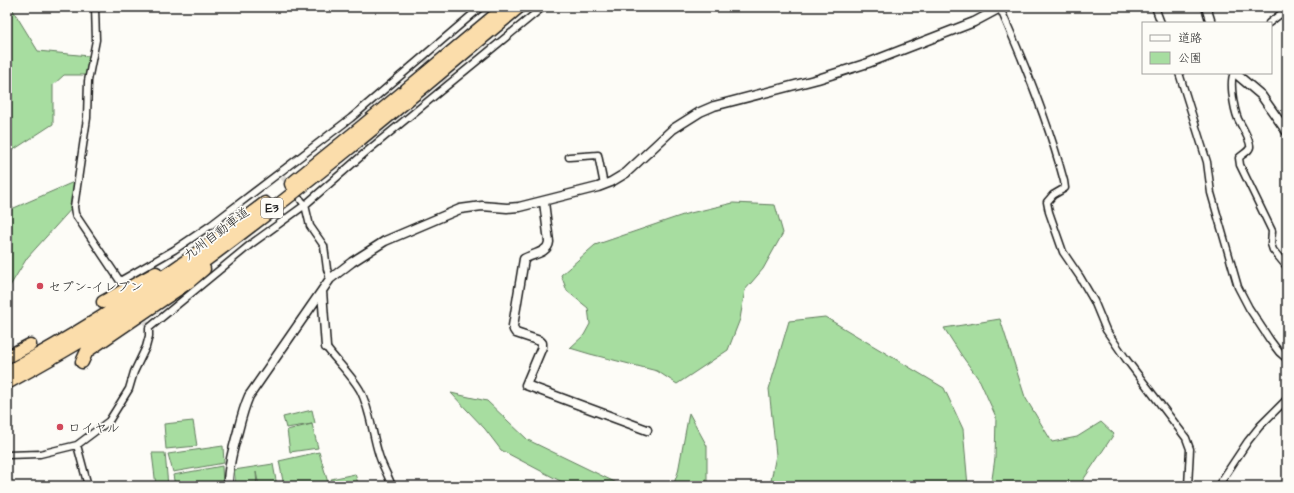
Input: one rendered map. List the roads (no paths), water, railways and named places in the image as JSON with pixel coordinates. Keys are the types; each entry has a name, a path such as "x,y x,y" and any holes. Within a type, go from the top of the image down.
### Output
{"highway":[{"name":"九州自動車道","path":"7,372 120,306 179,266 260,207 346,139 505,7"},
{"name":"九州自動車道","path":"7,383 57,356 128,313 195,268 317,174 439,75 519,7"},
{"path":"82,362 87,351 190,281 317,174"},
{"path":"103,302 165,268 260,207"},
{"path":"7,357 30,345"}],"street":[{"path":"95,7 96,40 88,81 87,118 74,207 75,214 120,281 174,250 280,175 425,59 481,7"},
{"path":"7,455 40,454 77,446 109,421 129,389 134,372 146,347 149,336 149,328 251,244 356,161 446,84 543,7"},
{"path":"1155,7 1161,22"},
{"path":"1206,7 1211,22"},
{"path":"228,486 230,457 245,404 270,364 330,279 384,240 460,209 482,206 507,208 519,207 544,202 604,185 626,173 673,129 700,112 714,106 818,79 868,63 974,22 997,8 1028,72 1064,181 1065,188 1053,195 1047,202 1048,212 1063,252 1094,301 1106,330 1186,438 1190,449 1188,486"},
{"path":"1271,22 1287,9"},
{"path":"1179,74 1207,162 1211,193 1238,287 1249,308 1270,340 1279,352 1287,359"},
{"path":"1234,74 1233,90 1235,109 1250,143 1248,150 1239,158 1240,165 1250,182 1272,231 1271,244 1273,250 1287,267"},
{"path":"1244,76 1261,95 1287,132"},
{"path":"569,158 598,155 604,185"},
{"path":"544,202 549,247 524,259 513,326 516,333 542,343 526,385 647,430"},
{"path":"303,203 310,226 324,246 327,270 330,279"},
{"path":"322,291 326,347 352,376 361,392 369,413 378,454 392,486"},
{"path":"1218,486 1248,441 1260,426 1287,399"},
{"path":"77,446 88,486"}],"tunnel":[{"path":"426,60 445,81"},
{"path":"283,177 301,200"},
{"path":"140,314 149,328"}],"place":[{"name":"セブン-イレブン","path":"40,286"},
{"name":"ロイヤル","path":"60,427"}]}
